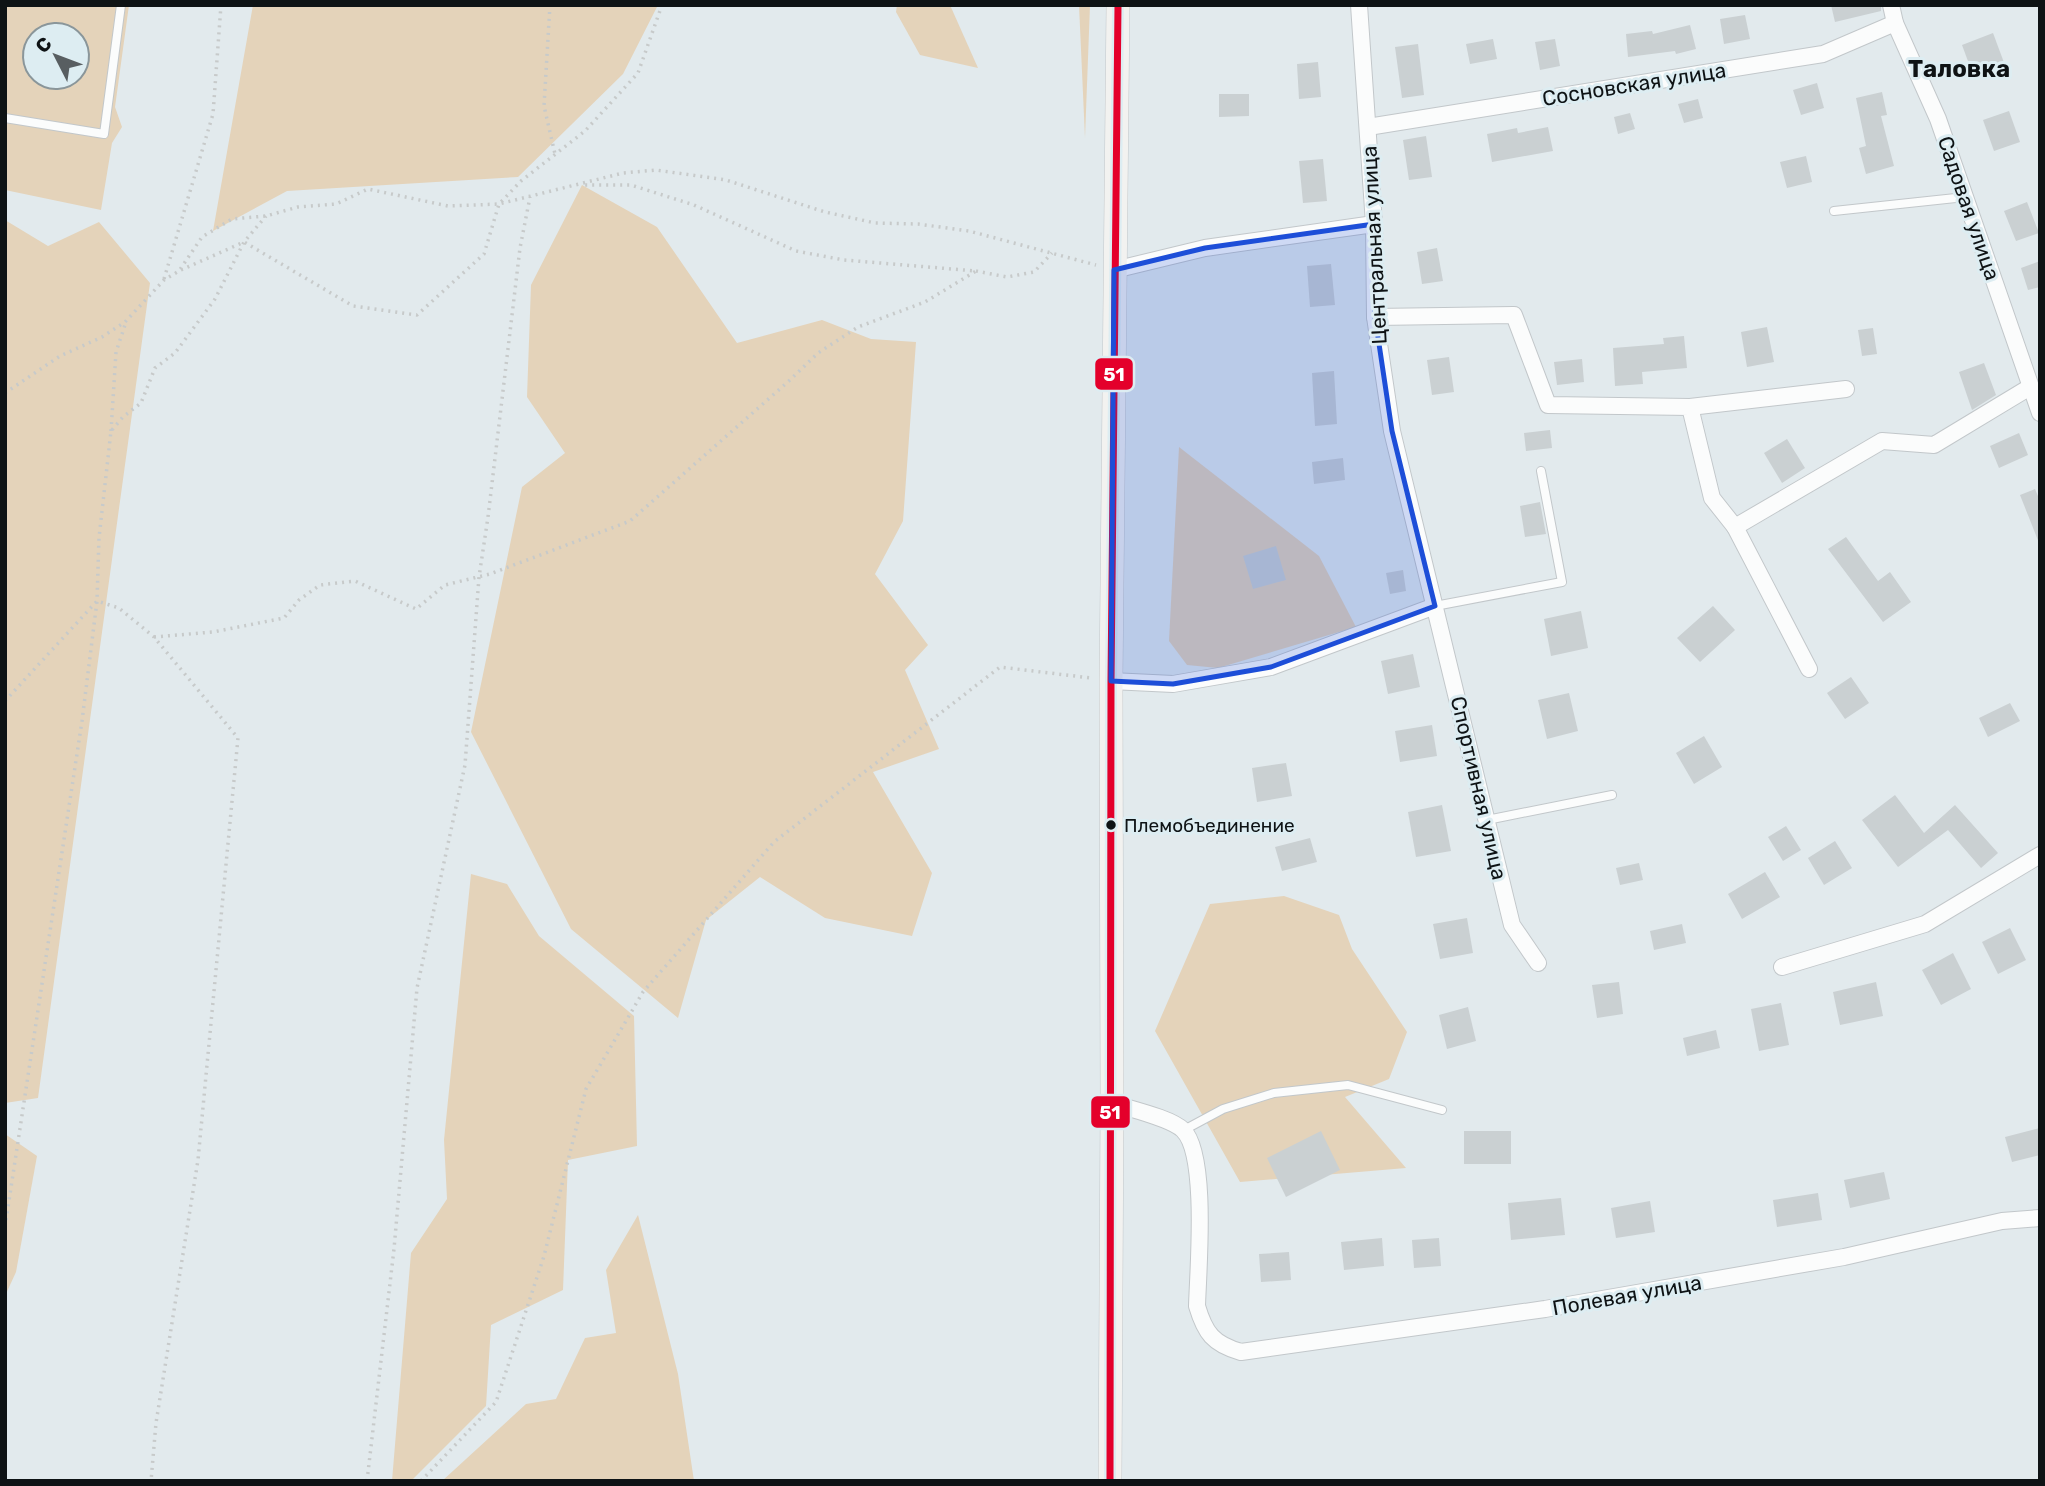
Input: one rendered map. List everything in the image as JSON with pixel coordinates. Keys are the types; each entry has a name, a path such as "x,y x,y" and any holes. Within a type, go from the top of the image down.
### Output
{"main road":[{"path":"1110,1481 1111,681 1118,5"}],"street":[{"name":"Центральная улица","path":"1359,5 1374,224 1375,317 1392,431 1435,606"},
{"name":"Садовая улица","path":"1891,5 1895,23 1938,119 2040,413"},
{"name":"Сосновская улица","path":"1368,127 1823,54 1895,23"},
{"path":"1114,270 1205,248 1374,224"},
{"path":"1375,317 1514,315 1548,405 1690,407 1846,388"},
{"path":"1735,527 1882,441 1934,445 2030,387"},
{"path":"1690,407 1712,498 1735,527 1809,669"},
{"path":"1111,681 1173,684 1271,667 1435,606"},
{"name":"Спортивная улица","path":"1435,606 1512,925 1538,963"},
{"path":"1782,967 1925,924 2040,855"},
{"path":"1112,1103 1156,1116 1184,1130"},
{"name":"Полевая улица","path":"1184,1130 1195,1155 1199,1184 1197,1306 1203,1325 1214,1340 1226,1348 1241,1352 1531,1311 1844,1257 2002,1221 2040,1218"}],"lane":[{"path":"5,118 104,134 121,5"},
{"path":"1834,211 1965,197"},
{"path":"1435,606 1562,582 1541,471"},
{"path":"1488,820 1612,796"},
{"path":"1184,1130 1223,1109 1273,1093 1348,1085 1442,1110"}],"path":[{"path":"164,279 213,114 221,5"},
{"path":"550,5 544,106 555,154"},
{"path":"244,242 354,306 417,316 484,254 499,204 521,181 585,131 638,73 663,5"},
{"path":"179,271 202,237 232,219 266,216 298,207 336,204 368,189 448,206 499,204 623,173 656,170 726,180 825,212 875,223 918,223 969,231 1114,270"},
{"path":"582,185 631,185 694,205 796,251 844,260 976,271 1007,277 1034,272 1052,253"},
{"path":"367,1481 396,1224 417,988 464,765 479,577 520,248 530,197"},
{"path":"111,431 141,403 155,368 175,354 215,299 244,242 266,216"},
{"path":"5,393 60,356 125,323 164,279 244,242"},
{"path":"154,637 213,632 284,618 299,600 320,586 355,581 416,609 445,585 479,577 630,521 818,353 858,327 925,302 976,271"},
{"path":"5,1227 82,720 97,601 99,538 111,431 116,352 125,323"},
{"path":"97,601 120,608 154,637 238,738 198,1160 156,1423 151,1481"},
{"path":"5,701 97,601"},
{"path":"421,1481 496,1402 544,1256 586,1089 643,992 774,842 1000,667 1111,681"}],"highlighted area":[{"path":"1374,224 1375,317 1392,431 1435,606 1271,667 1173,684 1111,681 1114,270 1205,248"}],"shaded area":[{"path":"5,5 129,5 115,107 122,127 112,143 101,210 5,190"},
{"path":"253,5 658,5 623,74 518,177 287,191 213,231"},
{"path":"897,5 950,5 978,68 920,55 896,12"},
{"path":"1079,5 1090,5 1085,138"},
{"path":"582,185 657,227 737,343 822,320 871,339 916,342 903,521 875,574 928,645 905,670 939,749 873,772 932,873 912,936 825,918 760,877 706,920 678,1018 571,929 471,732 522,487 565,453 527,397 531,285"},
{"path":"5,220 48,246 99,222 150,283 38,1098 5,1103"},
{"path":"1179,447 1319,556 1356,627 1218,668 1187,665 1169,641"},
{"path":"471,874 507,884 539,936 634,1016 637,1146 568,1160 563,1290 491,1325 486,1406 411,1481 392,1481 411,1253 447,1199 444,1140"},
{"path":"1284,896 1339,915 1352,949 1407,1032 1389,1079 1345,1097 1406,1168 1240,1182 1155,1031 1210,904"},
{"path":"5,1134 37,1156 16,1272 5,1296"},
{"path":"638,1215 678,1374 694,1481 442,1481 526,1404 556,1399 585,1338 616,1333 606,1270"}],"building":[{"path":"1831,5 1881,5 1881,11 1835,22"},
{"path":"1745,15 1750,39 1724,44 1720,19"},
{"path":"1690,25 1696,49 1676,54 1675,51 1628,57 1626,34 1652,31 1653,34"},
{"path":"1993,33 2006,68 1975,80 1962,45"},
{"path":"1493,39 1497,59 1470,64 1466,44"},
{"path":"1555,39 1560,66 1540,70 1535,42"},
{"path":"1418,44 1424,95 1402,98 1395,47"},
{"path":"1318,62 1321,97 1299,99 1297,64"},
{"path":"1817,83 1824,108 1801,115 1793,90"},
{"path":"1882,92 1887,115 1881,116 1894,166 1866,174 1859,148 1866,146 1856,98"},
{"path":"1219,94 1249,94 1249,116 1219,117"},
{"path":"1698,99 1703,118 1684,123 1678,104"},
{"path":"2009,111 2020,142 1994,151 1983,120"},
{"path":"1630,113 1635,129 1618,134 1614,117"},
{"path":"1548,127 1553,151 1492,162 1487,134 1517,128 1518,133"},
{"path":"1426,136 1432,177 1409,180 1403,140"},
{"path":"1806,156 1812,182 1787,188 1780,162"},
{"path":"1323,159 1327,201 1303,203 1299,161"},
{"path":"2027,202 2039,233 2016,241 2004,211"},
{"path":"1437,248 1443,281 1422,284 1417,252"},
{"path":"2040,261 2040,287 2028,290 2021,268"},
{"path":"1331,264 1335,305 1310,307 1307,266"},
{"path":"1767,327 1774,362 1747,367 1741,332"},
{"path":"1873,328 1877,354 1862,356 1858,330"},
{"path":"1684,336 1687,368 1642,372 1643,384 1615,386 1613,348 1664,344 1663,338"},
{"path":"1449,357 1454,392 1432,395 1427,360"},
{"path":"1582,359 1584,382 1557,385 1554,362"},
{"path":"1984,363 1996,395 1972,410 1959,372"},
{"path":"1334,371 1337,424 1315,426 1312,373"},
{"path":"1550,430 1552,448 1526,451 1524,433"},
{"path":"2019,433 2028,455 1999,468 1990,446"},
{"path":"1787,439 1805,468 1782,483 1764,453"},
{"path":"1343,458 1345,480 1314,484 1312,462"},
{"path":"2035,489 2040,501 2039,543 2020,495"},
{"path":"1540,502 1546,534 1525,537 1520,506"},
{"path":"1846,537 1878,581 1890,572 1911,602 1883,622 1828,549"},
{"path":"1276,546 1286,580 1253,589 1243,556"},
{"path":"1403,570 1406,591 1390,594 1386,573"},
{"path":"1713,606 1735,630 1700,662 1677,638"},
{"path":"1581,611 1588,648 1551,656 1544,619"},
{"path":"1413,654 1420,687 1388,694 1381,661"},
{"path":"1851,677 1869,703 1845,719 1827,693"},
{"path":"1569,693 1578,731 1547,739 1538,700"},
{"path":"2010,703 2020,721 1988,737 1979,718"},
{"path":"1432,725 1437,756 1400,762 1395,731"},
{"path":"1704,736 1722,767 1694,784 1676,753"},
{"path":"1286,763 1292,796 1257,802 1252,768"},
{"path":"1895,795 1924,833 1955,805 1998,853 1981,868 1948,830 1898,867 1862,820"},
{"path":"1442,805 1451,851 1416,857 1408,812"},
{"path":"1786,826 1801,850 1783,861 1768,837"},
{"path":"1310,838 1317,862 1282,871 1275,847"},
{"path":"1835,841 1852,868 1824,885 1808,858"},
{"path":"1639,863 1643,880 1620,885 1616,868"},
{"path":"1765,872 1780,897 1742,919 1728,894"},
{"path":"1467,918 1473,953 1440,959 1433,924"},
{"path":"1682,924 1686,943 1654,950 1650,931"},
{"path":"2010,928 2026,960 1998,974 1982,942"},
{"path":"1953,953 1971,989 1941,1005 1922,970"},
{"path":"1619,982 1623,1014 1597,1018 1592,985"},
{"path":"1876,982 1883,1016 1840,1025 1833,992"},
{"path":"1781,1003 1789,1045 1759,1051 1751,1009"},
{"path":"1468,1007 1476,1041 1447,1049 1439,1015"},
{"path":"1716,1030 1720,1048 1687,1056 1683,1038"},
{"path":"2040,1128 2040,1155 2012,1162 2005,1137"},
{"path":"1321,1131 1340,1170 1286,1197 1267,1158"},
{"path":"1464,1131 1511,1131 1511,1164 1464,1164"},
{"path":"1884,1172 1890,1199 1850,1208 1844,1180"},
{"path":"1818,1193 1822,1220 1777,1227 1773,1200"},
{"path":"1561,1198 1565,1235 1511,1240 1508,1203"},
{"path":"1650,1201 1655,1232 1616,1238 1611,1208"},
{"path":"1382,1238 1384,1266 1344,1270 1341,1242"},
{"path":"1439,1238 1441,1266 1414,1268 1412,1240"},
{"path":"1289,1252 1291,1280 1261,1282 1259,1254"}],"transit line":[{"name":"51","path":"1110,1481 1111,681 1118,5"}],"place":[{"name":"Племобъединение","path":"1111,825"}],"district":[{"name":"Таловка","path":"1959,69"}]}
